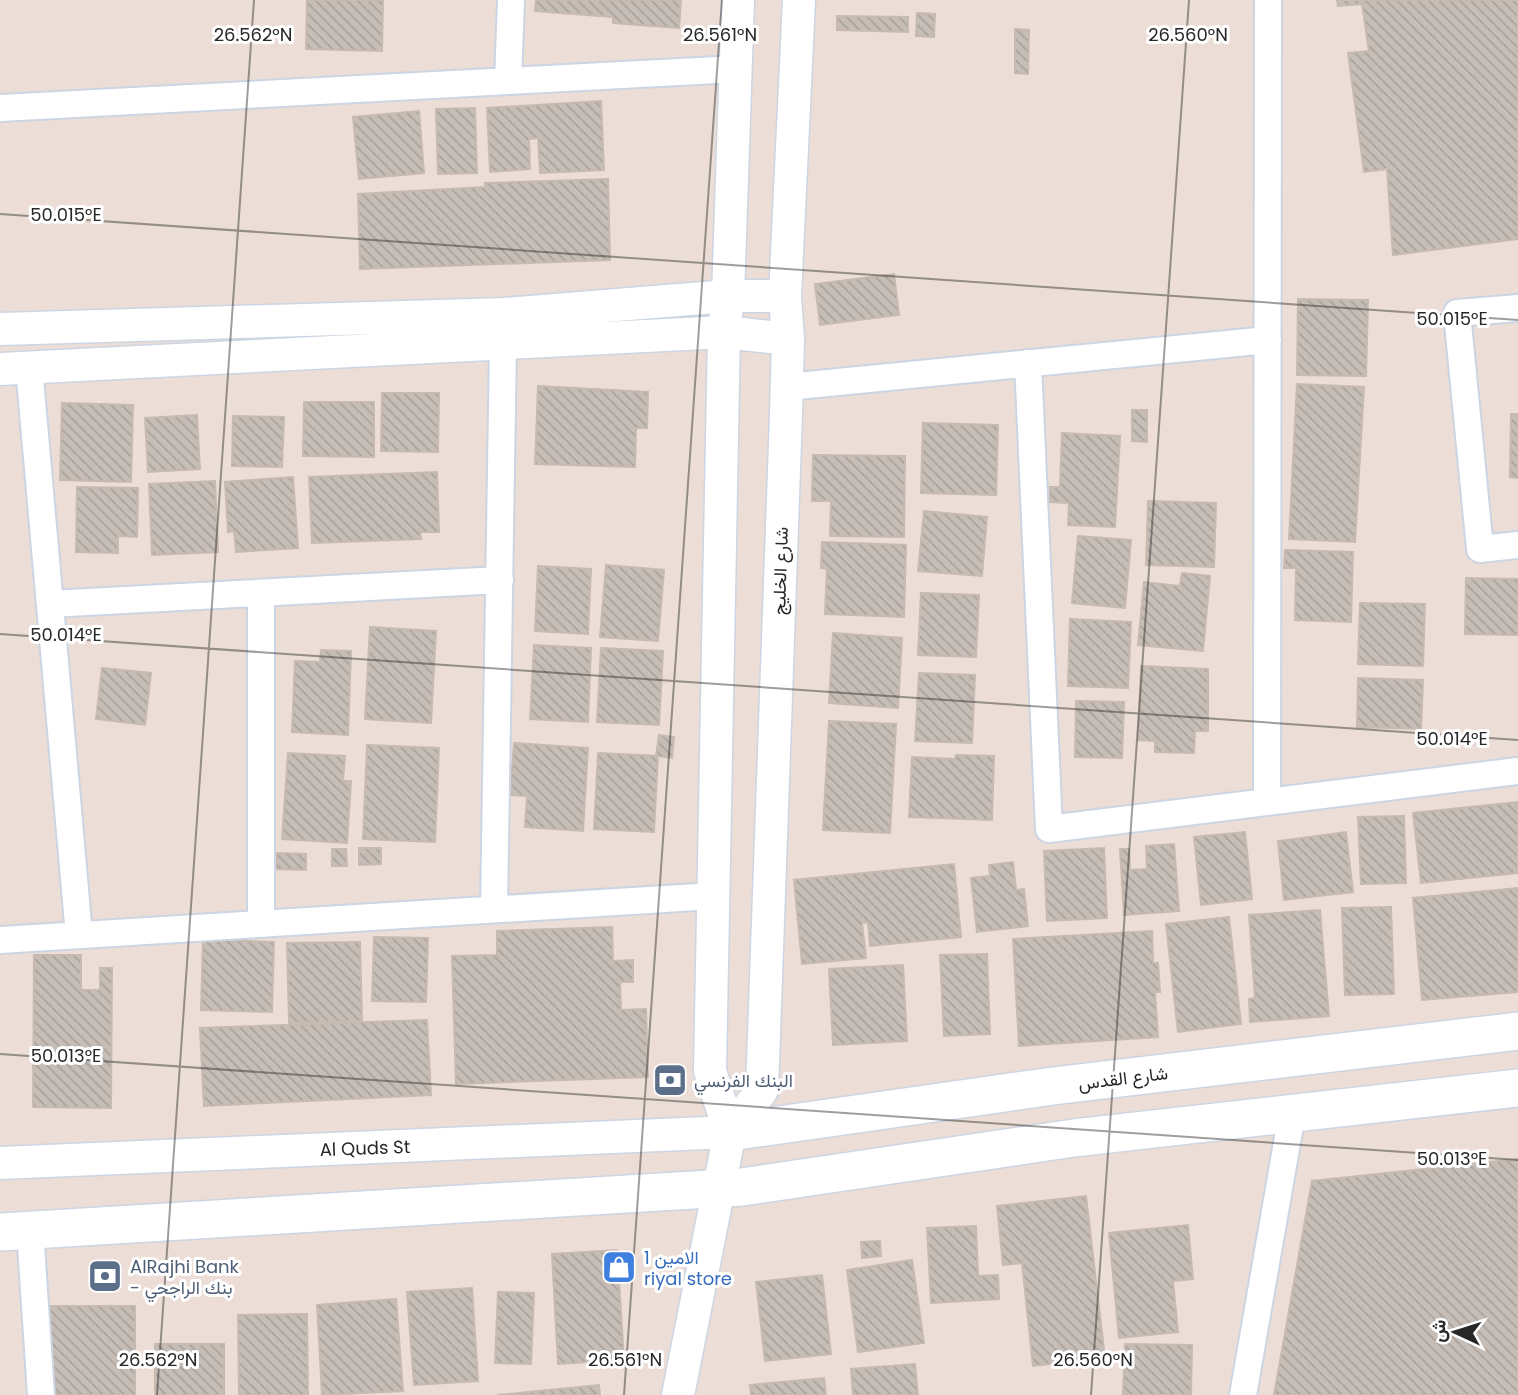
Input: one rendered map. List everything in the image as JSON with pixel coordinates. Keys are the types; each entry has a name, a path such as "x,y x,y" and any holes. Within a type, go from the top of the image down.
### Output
{"main road":[{"name":"شارع القدس","path":"730,1132 1053,1086 1518,1031"},
{"path":"15,1231 742,1187 1074,1138 1518,1088"}],"street":[{"path":"508,81 510,0"},
{"path":"678,1395 730,1132 710,1071 724,332 728,296 738,0"},
{"name":"شارع الخليج","path":"730,1132 762,1090 787,387 785,296 799,0"},
{"path":"1266,802 1268,0"},
{"path":"0,108 736,69"},
{"path":"0,329 504,314 728,296 785,296"},
{"path":"1518,308 1457,313 1479,549 1518,545"},
{"path":"79,935 50,604 15,368 724,332 788,339"},
{"path":"787,387 1268,340"},
{"path":"494,909 503,343"},
{"path":"1028,363 1049,829 1518,771"},
{"path":"50,604 500,580"},
{"path":"261,593 261,923"},
{"path":"0,940 713,896"},
{"path":"1243,1395 1292,1114"},
{"name":"Al Quds St","path":"0,1163 730,1132"},
{"path":"15,1231 41,1395"}],"building":[{"path":"307,0 383,0 382,51 306,49"},
{"path":"536,0 681,0 679,28 613,23 613,17 535,11"},
{"path":"1337,0 1518,0 1518,239 1393,255 1387,169 1364,172 1348,53 1369,51 1362,4 1338,6"},
{"path":"917,13 935,14 934,37 916,36"},
{"path":"837,16 908,17 908,32 837,30"},
{"path":"1015,29 1029,30 1028,74 1015,73"},
{"path":"601,101 604,170 540,173 538,138 529,139 530,169 490,172 487,108"},
{"path":"475,108 477,173 438,174 436,109"},
{"path":"419,111 424,173 359,179 353,117"},
{"path":"608,179 610,260 360,269 358,194 486,187 485,183"},
{"path":"894,274 899,315 820,325 815,284"},
{"path":"1298,299 1368,300 1366,376 1297,375"},
{"path":"1297,384 1364,387 1355,542 1289,539"},
{"path":"538,386 648,392 647,428 636,428 635,467 535,464"},
{"path":"382,393 439,393 438,452 381,451"},
{"path":"304,402 374,402 374,457 303,456"},
{"path":"62,403 133,405 131,482 60,480"},
{"path":"1132,410 1147,410 1147,442 1132,441"},
{"path":"1511,414 1518,414 1518,478 1510,477"},
{"path":"197,415 200,469 148,472 145,418"},
{"path":"233,416 284,417 282,467 232,466"},
{"path":"923,423 998,425 996,495 921,493"},
{"path":"1062,433 1120,436 1115,527 1068,525 1069,503 1049,502 1050,487 1060,487"},
{"path":"813,455 905,456 904,537 830,536 831,501 812,501"},
{"path":"437,472 439,532 420,532 421,539 312,543 309,477"},
{"path":"293,477 298,548 236,552 234,531 228,532 225,482"},
{"path":"215,481 218,552 152,555 149,484"},
{"path":"77,487 138,488 137,537 118,536 118,553 76,552"},
{"path":"1148,501 1216,503 1214,567 1146,565"},
{"path":"924,511 987,517 982,576 918,571"},
{"path":"1078,536 1131,540 1125,608 1072,603"},
{"path":"822,542 906,545 904,617 825,614 827,569 821,568"},
{"path":"1285,550 1353,552 1351,622 1295,620 1296,568 1284,568"},
{"path":"606,565 664,570 658,641 600,637"},
{"path":"538,566 591,569 588,634 535,631"},
{"path":"1182,573 1210,576 1203,651 1138,645 1144,582 1180,586"},
{"path":"1466,578 1518,579 1518,635 1465,634"},
{"path":"921,593 979,595 976,657 918,655"},
{"path":"1360,603 1425,604 1423,666 1358,664"},
{"path":"1070,619 1131,622 1128,688 1068,686"},
{"path":"370,627 436,631 431,723 365,719"},
{"path":"833,633 902,638 898,708 829,703"},
{"path":"534,645 591,648 588,722 530,719"},
{"path":"601,648 663,651 659,725 597,722"},
{"path":"321,650 351,651 348,735 292,732 295,661 320,662"},
{"path":"1141,666 1208,669 1208,731 1195,731 1194,753 1155,752 1155,741 1138,740"},
{"path":"102,668 151,673 145,725 96,719"},
{"path":"919,673 975,675 972,743 915,741"},
{"path":"1358,678 1423,680 1421,729 1357,727"},
{"path":"1076,701 1124,702 1122,758 1075,757"},
{"path":"829,721 896,724 890,833 823,830"},
{"path":"659,735 674,737 672,758 656,756"},
{"path":"514,743 588,748 583,831 525,827 527,796 510,795"},
{"path":"367,745 439,748 435,842 363,839"},
{"path":"288,753 345,756 343,781 351,781 347,843 282,839"},
{"path":"598,753 658,756 654,832 594,829"},
{"path":"956,755 994,756 992,820 909,817 912,757 955,759"},
{"path":"1518,802 1518,873 1421,883 1413,813"},
{"path":"1404,816 1406,883 1361,884 1358,817"},
{"path":"1245,832 1252,899 1201,905 1194,837"},
{"path":"1346,832 1353,892 1284,900 1278,841"},
{"path":"1174,844 1179,911 1124,915 1120,849 1129,849 1130,870 1147,869 1146,846"},
{"path":"359,848 381,848 381,864 359,865"},
{"path":"1104,848 1107,918 1047,921 1044,851"},
{"path":"332,849 346,849 347,866 332,866"},
{"path":"277,853 306,854 306,870 276,869"},
{"path":"1013,862 1016,890 1024,889 1028,926 977,932 971,878 990,876 989,865"},
{"path":"954,864 961,937 870,946 868,922 862,923 866,958 802,964 794,880"},
{"path":"1518,888 1518,992 1422,1000 1413,898"},
{"path":"1391,907 1394,994 1345,995 1342,908"},
{"path":"1320,910 1329,1016 1250,1022 1249,999 1255,998 1249,915"},
{"path":"1229,917 1241,1024 1178,1032 1166,924"},
{"path":"612,927 613,961 633,960 633,982 620,982 621,1010 646,1009 648,1077 456,1084 452,956 497,955 497,931"},
{"path":"1152,931 1153,963 1158,963 1160,992 1155,992 1158,1037 1019,1046 1013,939"},
{"path":"374,937 428,938 426,1002 372,1001"},
{"path":"203,939 274,942 272,1012 201,1010"},
{"path":"360,942 362,1021 289,1023 287,943"},
{"path":"987,954 990,1034 944,1036 940,955"},
{"path":"34,955 81,955 81,990 100,990 100,968 112,968 111,1108 33,1107"},
{"path":"903,965 907,1041 833,1045 829,969"},
{"path":"427,1020 431,1095 204,1106 200,1028"},
{"path":"1518,1159 1518,1395 1274,1395 1312,1181"},
{"path":"1086,1196 1105,1358 1033,1366 1022,1263 1003,1265 997,1206"},
{"path":"1188,1225 1193,1279 1173,1281 1178,1332 1119,1338 1109,1233"},
{"path":"976,1226 978,1276 998,1275 999,1299 931,1303 927,1228"},
{"path":"880,1241 881,1256 862,1258 861,1242"},
{"path":"617,1250 624,1360 558,1364 552,1254"},
{"path":"912,1260 924,1343 858,1352 847,1270"},
{"path":"822,1275 831,1354 765,1361 756,1282"},
{"path":"472,1288 478,1381 414,1385 407,1292"},
{"path":"498,1292 534,1293 531,1364 495,1363"},
{"path":"396,1299 403,1391 322,1395 317,1305"},
{"path":"48,1306 135,1306 135,1395 48,1395"},
{"path":"307,1314 308,1395 239,1395 238,1315"},
{"path":"155,1344 224,1344 224,1395 155,1395"},
{"path":"1125,1344 1192,1345 1191,1395 1123,1395"},
{"path":"915,1364 918,1395 853,1395 851,1369"},
{"path":"824,1378 826,1395 751,1395 750,1385"},
{"path":"599,1385 600,1395 497,1395"}],"place":[{"name":"البنك الفرنسي","path":"670,1080"},
{"name":"الامين 1 riyal store","path":"619,1267"},
{"name":"AlRajhi Bank - بنك الراجحي","path":"105,1276"}]}
